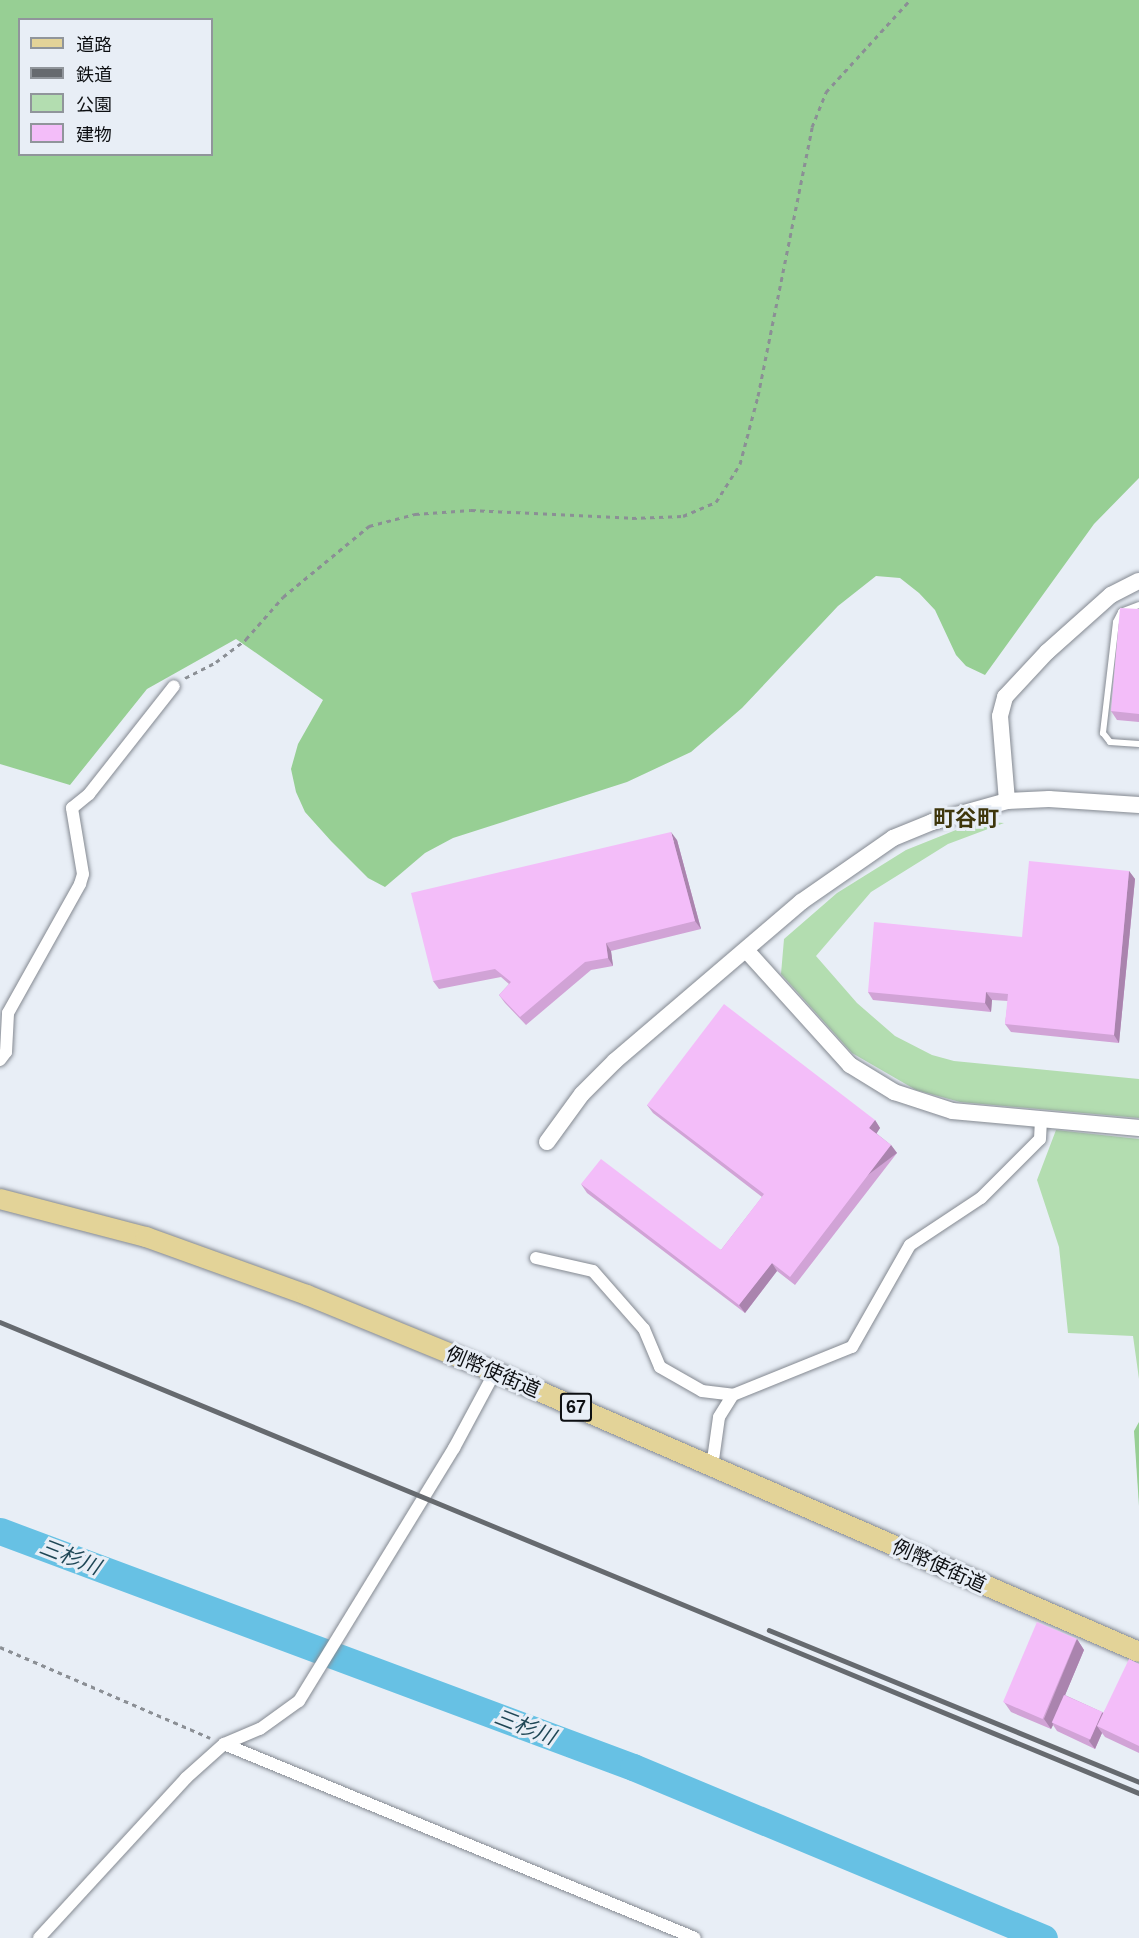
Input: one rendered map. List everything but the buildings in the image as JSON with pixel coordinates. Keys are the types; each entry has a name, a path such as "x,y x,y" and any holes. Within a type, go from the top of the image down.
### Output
{"main road":[{"name":"例幣使街道","path":"0,1198 211,1258 495,1372 1139,1652"}],"street":[{"path":"1007,801 1000,716 1005,697 1047,652 1111,595 1139,581"},
{"path":"0,1060 6,1052 8,1013 80,884 83,874 72,808 89,794 174,686"},
{"path":"547,1142 582,1094 615,1061 801,902 893,838 932,822 1007,801 1049,799 1139,805"},
{"path":"746,950 813,1028 850,1065 872,1080 918,1102 952,1111 1139,1128"},
{"path":"536,1258 593,1271 644,1329 660,1367 702,1391 733,1395 852,1347 910,1245 981,1198 1040,1139 1041,1119"},
{"path":"39,1938 186,1778 224,1744 281,1717 299,1701 341,1636 495,1372"},
{"path":"712,1467 719,1417 733,1395"},
{"path":"224,1744 669,1933 695,1938"}],"lane":[{"path":"1139,605 1121,612 1116,622 1103,734 1110,742 1139,744"}],"path":[{"path":"174,686 246,639 283,597 369,526 415,514 471,510 632,518 683,516 716,502 740,464 758,396 812,127 826,92 910,0"},
{"path":"0,1647 224,1744"}],"green space":[{"path":"0,0 1139,0 1139,478 1094,524 985,675 966,666 956,655 935,610 919,593 900,578 876,576 838,606 742,708 691,752 627,782 453,838 425,853 385,887 368,878 331,841 305,812 296,792 291,769 298,744 323,700 236,639 147,689 70,785 0,764"},
{"path":"989,822 1004,823 948,844 871,892 816,956 857,1003 895,1036 932,1055 954,1061 1139,1079 1139,1118 960,1102 916,1090 852,1053 781,974 784,939 837,893 906,850 956,830"},
{"path":"1056,1130 1139,1139 1139,1379 1133,1336 1068,1333 1059,1247 1037,1180"},
{"path":"1139,1422 1139,1506 1134,1431"}],"waterway":[{"name":"三杉川","path":"0,1531 633,1767 1044,1938"}],"railway":[{"path":"0,1322 1139,1793"},
{"path":"769,1630 1139,1782"}],"district":[{"name":"町谷町","path":"966,819"}]}
